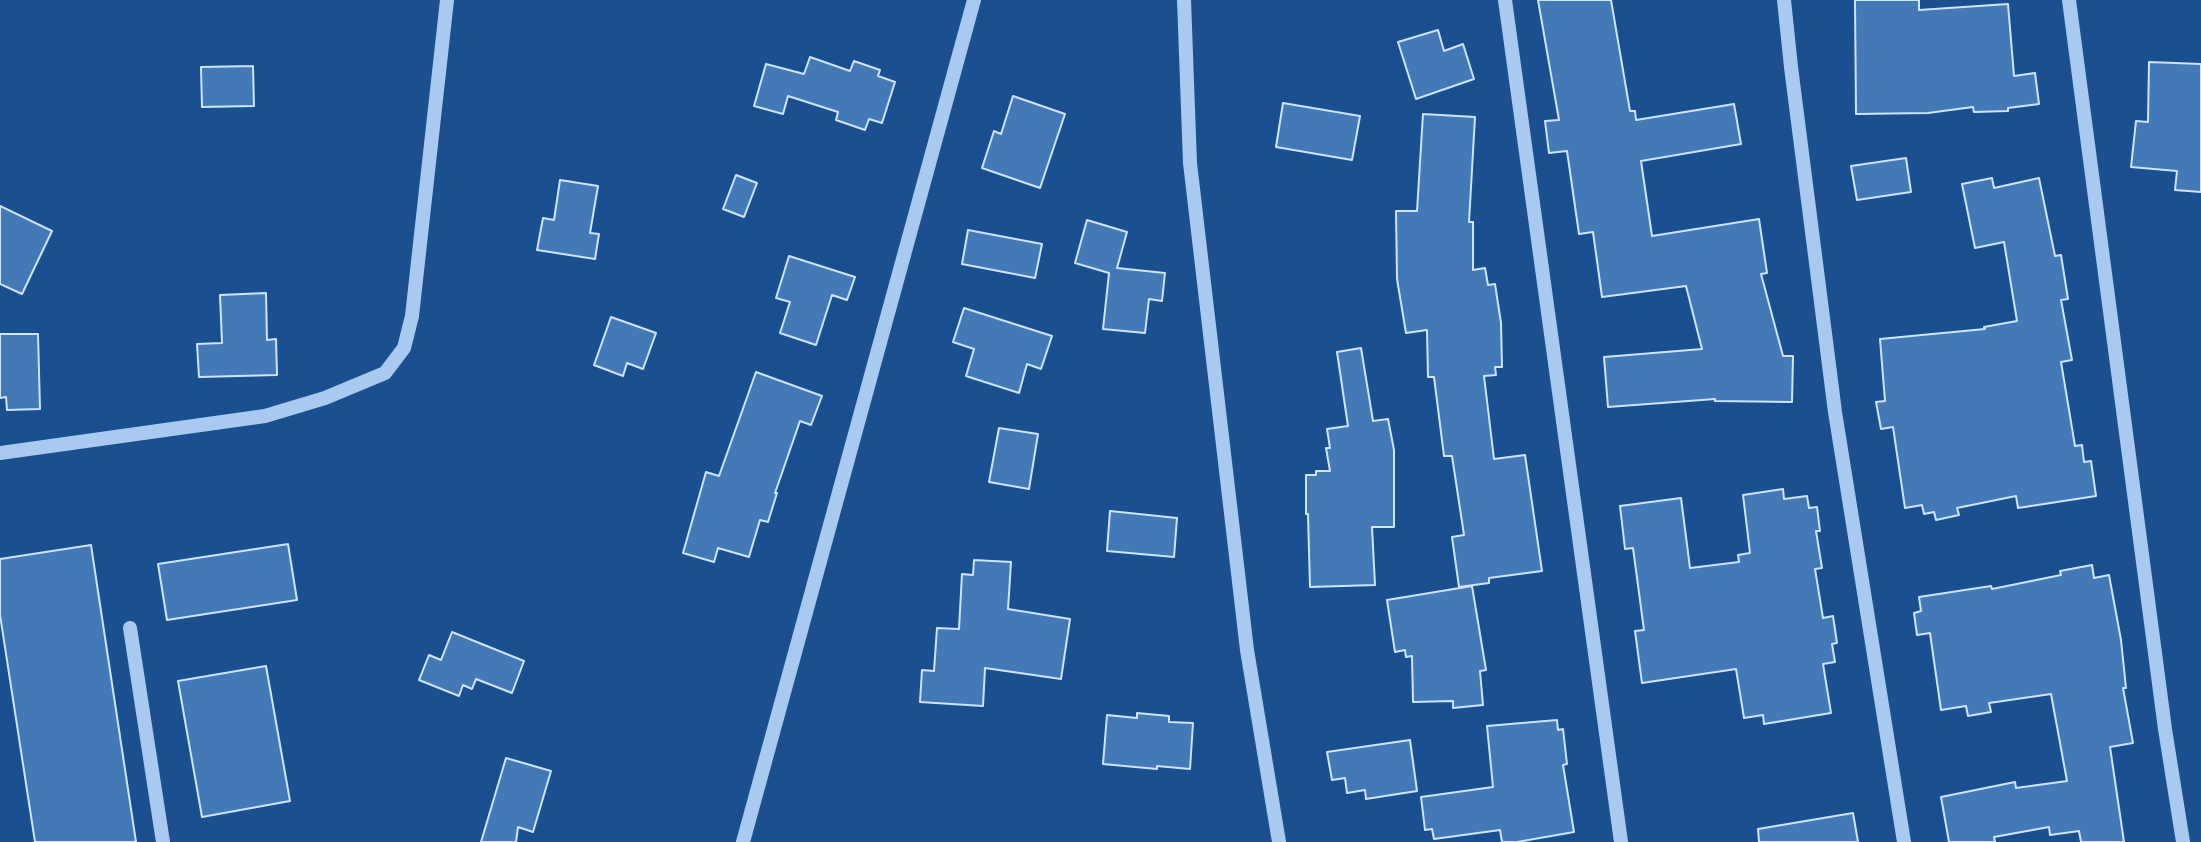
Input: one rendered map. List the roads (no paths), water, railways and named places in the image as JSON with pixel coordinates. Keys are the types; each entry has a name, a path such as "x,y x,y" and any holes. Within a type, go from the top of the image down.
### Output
{"street":[{"path":"0,453 265,416 325,398 385,373 404,348 412,316 447,0"},
{"path":"743,842 974,0"},
{"path":"1184,0 1190,163 1247,650 1279,842"},
{"path":"1505,0 1621,842"},
{"path":"1784,0 1835,412 1904,842"},
{"path":"2069,0 2165,729 2183,842"},
{"path":"130,628 163,842"}]}
